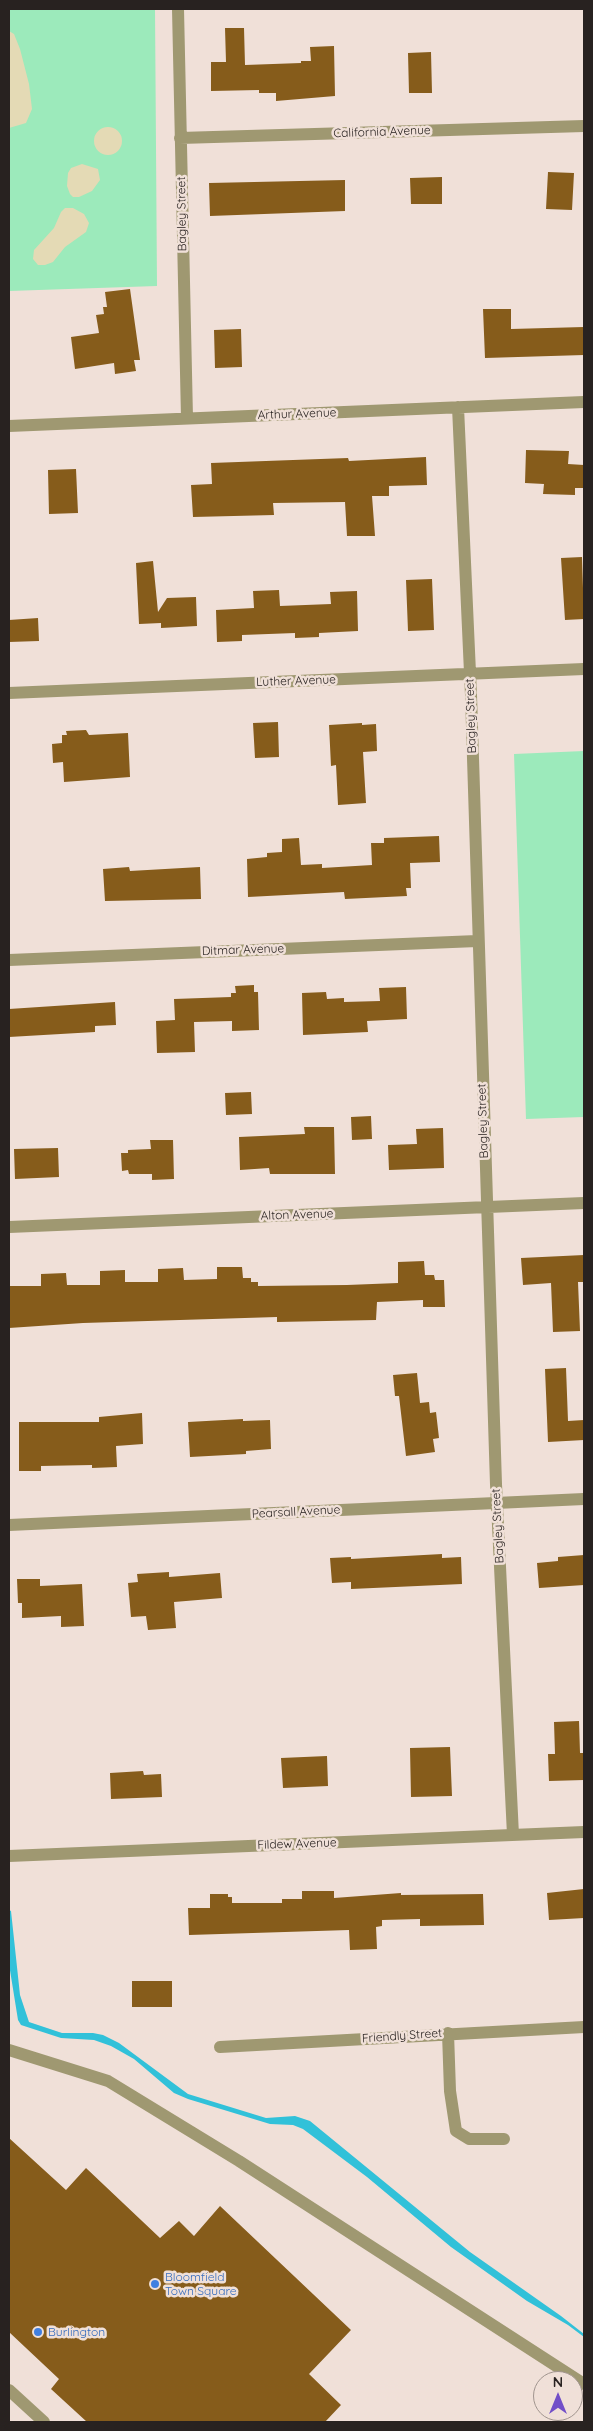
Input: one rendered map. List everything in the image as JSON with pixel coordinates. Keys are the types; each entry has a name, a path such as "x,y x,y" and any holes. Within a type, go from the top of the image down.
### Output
{"street":[{"name":"Bagley Street","path":"178,9 187,418"},
{"name":"California Avenue","path":"180,138 584,126"},
{"name":"Arthur Avenue","path":"9,426 584,402"},
{"name":"Bagley Street","path":"458,407 470,674 486,1207 512,1835"},
{"name":"Luther Avenue","path":"9,693 584,669"},
{"name":"Ditmar Avenue","path":"9,960 477,941"},
{"name":"Alton Avenue","path":"9,1227 584,1203"},
{"name":"Pearsall Avenue","path":"9,1525 584,1499"},
{"name":"Fildew Avenue","path":"9,1856 584,1832"},
{"name":"Friendly Street","path":"220,2047 584,2027"},
{"path":"448,2033 450,2091 456,2131 469,2139 504,2139"},
{"path":"9,2050 108,2081 240,2161 584,2384"},
{"path":"9,2390 44,2422"}],"green space":[{"path":"9,9 155,9 157,286 9,291"},
{"path":"584,751 584,1117 526,1119 514,754"}],"sand":[{"path":"9,31 14,34 20,49 29,84 32,109 26,123 9,128"},
{"path":"108,127 118,131 122,141 118,151 108,155 98,151 94,141 98,131"},
{"path":"82,164 98,169 100,180 92,191 79,197 73,197 67,186 68,173 71,168"},
{"path":"65,208 73,208 84,214 89,223 86,232 65,247 53,262 38,265 33,259 34,250 54,228 61,212"}],"water":[{"path":"9,1910 11,1911 20,1995 29,2022 62,2033 93,2033 103,2035 119,2043 188,2094 266,2118 295,2116 310,2121 470,2252 561,2316 584,2334 584,2337 568,2325 527,2301 451,2247 367,2177 303,2129 293,2125 270,2124 188,2099 174,2093 134,2059 111,2046 94,2040 61,2038 21,2025 18,2020 9,1964"}],"building":[{"path":"225,28 244,28 245,65 311,61 310,47 334,46 335,96 276,101 276,93 259,93 259,90 211,91 211,62 226,62"},
{"path":"431,52 432,93 409,93 408,53"},
{"path":"548,172 574,173 572,210 546,209"},
{"path":"442,177 442,204 411,204 410,178"},
{"path":"345,180 345,211 210,216 209,183"},
{"path":"130,289 140,360 134,360 136,371 115,374 114,363 75,369 71,337 99,333 96,315 104,314 103,307 107,307 105,292"},
{"path":"483,309 511,309 511,329 584,327 584,355 485,358"},
{"path":"241,329 242,367 215,368 214,330"},
{"path":"526,450 569,451 568,464 584,465 584,488 575,488 575,495 543,494 544,484 525,483"},
{"path":"426,457 427,485 389,486 389,496 372,496 375,536 347,536 345,502 273,503 274,515 193,517 191,485 212,484 211,463 348,458 349,461"},
{"path":"76,469 78,513 49,514 48,470"},
{"path":"582,557 584,619 565,620 561,558"},
{"path":"153,561 158,612 167,598 196,597 197,626 161,628 161,623 139,624 136,563"},
{"path":"432,579 434,630 408,631 406,580"},
{"path":"279,590 280,606 331,604 330,592 357,591 358,631 319,633 319,637 295,638 295,633 242,635 242,641 217,642 216,610 254,608 253,591"},
{"path":"38,618 39,641 9,642 9,620"},
{"path":"278,722 279,757 255,758 253,723"},
{"path":"362,723 362,725 376,724 377,751 363,752 366,803 338,805 336,765 331,766 329,725"},
{"path":"86,730 89,735 128,733 130,777 64,782 63,762 53,763 52,744 62,743 62,735 67,735 66,731"},
{"path":"439,836 440,862 410,863 411,888 406,888 407,896 345,899 344,892 248,897 247,859 267,857 267,853 282,852 282,839 299,838 301,865 322,864 322,868 372,865 371,843 384,843 384,838"},
{"path":"129,867 130,871 200,867 201,899 105,901 103,869"},
{"path":"254,985 254,992 258,992 259,1030 232,1031 232,1021 194,1022 195,1052 157,1053 156,1021 175,1020 174,999 231,997 231,993 236,993 235,986"},
{"path":"406,987 407,1019 367,1021 368,1032 303,1035 302,993 326,992 327,999 344,998 344,1002 380,1001 379,988"},
{"path":"115,1002 116,1025 95,1026 95,1032 9,1037 9,1009"},
{"path":"251,1092 252,1114 226,1115 225,1093"},
{"path":"371,1116 372,1139 352,1140 351,1117"},
{"path":"304,1127 334,1127 335,1174 270,1174 269,1168 240,1170 239,1137 305,1134"},
{"path":"443,1128 444,1168 389,1170 388,1145 417,1144 416,1129"},
{"path":"150,1140 173,1140 174,1179 152,1180 152,1174 129,1174 128,1170 122,1171 121,1153 128,1153 128,1150 151,1149"},
{"path":"58,1148 59,1177 15,1179 14,1149"},
{"path":"584,1255 584,1282 578,1282 580,1331 553,1332 551,1283 523,1285 521,1258"},
{"path":"424,1261 425,1275 434,1275 435,1280 444,1280 445,1307 423,1307 423,1300 377,1302 376,1320 277,1322 277,1317 83,1323 9,1328 9,1286 41,1286 41,1274 66,1273 67,1285 100,1285 100,1271 125,1270 125,1282 158,1282 158,1269 183,1268 184,1280 217,1279 217,1267 242,1267 243,1278 251,1278 251,1282 258,1282 258,1286 347,1285 398,1283 398,1262"},
{"path":"566,1368 568,1421 584,1420 584,1440 548,1442 545,1369"},
{"path":"417,1373 420,1403 429,1402 430,1413 436,1412 439,1438 433,1439 435,1452 406,1456 399,1396 395,1396 393,1375"},
{"path":"142,1413 143,1444 116,1446 117,1467 92,1468 92,1465 41,1466 41,1471 19,1471 19,1422 99,1422 99,1417"},
{"path":"243,1419 243,1421 270,1420 271,1449 246,1451 246,1454 190,1457 188,1422"},
{"path":"442,1554 442,1558 461,1557 462,1584 351,1589 351,1582 332,1583 330,1558 351,1557 351,1559"},
{"path":"584,1555 584,1585 539,1588 537,1563 558,1561 558,1557"},
{"path":"169,1572 169,1577 220,1573 222,1598 174,1602 176,1628 148,1630 146,1616 131,1617 128,1583 138,1582 137,1574"},
{"path":"17,1579 40,1579 40,1586 82,1584 84,1626 61,1627 61,1616 22,1618 22,1603 18,1603"},
{"path":"579,1721 580,1753 584,1753 584,1780 549,1781 548,1754 555,1754 554,1722"},
{"path":"450,1747 452,1796 411,1797 410,1748"},
{"path":"327,1756 328,1786 283,1788 281,1758"},
{"path":"143,1771 144,1775 161,1774 162,1797 111,1799 110,1773"},
{"path":"584,1889 584,1918 549,1920 547,1893"},
{"path":"302,1891 334,1891 334,1898 401,1893 401,1895 483,1894 484,1925 420,1926 420,1919 382,1920 382,1926 376,1927 377,1949 350,1950 349,1930 189,1935 188,1908 210,1908 210,1894 228,1894 228,1897 232,1897 232,1903 282,1903 282,1899 302,1899"},
{"path":"132,1981 172,1981 172,2007 132,2007"},
{"name":"Bloomfield Town Square","path":"9,2138 66,2190 86,2168 160,2238 179,2221 194,2236 220,2206 351,2330 309,2374 341,2405 325,2422 87,2422 51,2389 59,2379 9,2332"}],"place":[{"name":"Bloomfield Town Square","path":"155,2284"},
{"name":"Burlington","path":"38,2332"}]}
